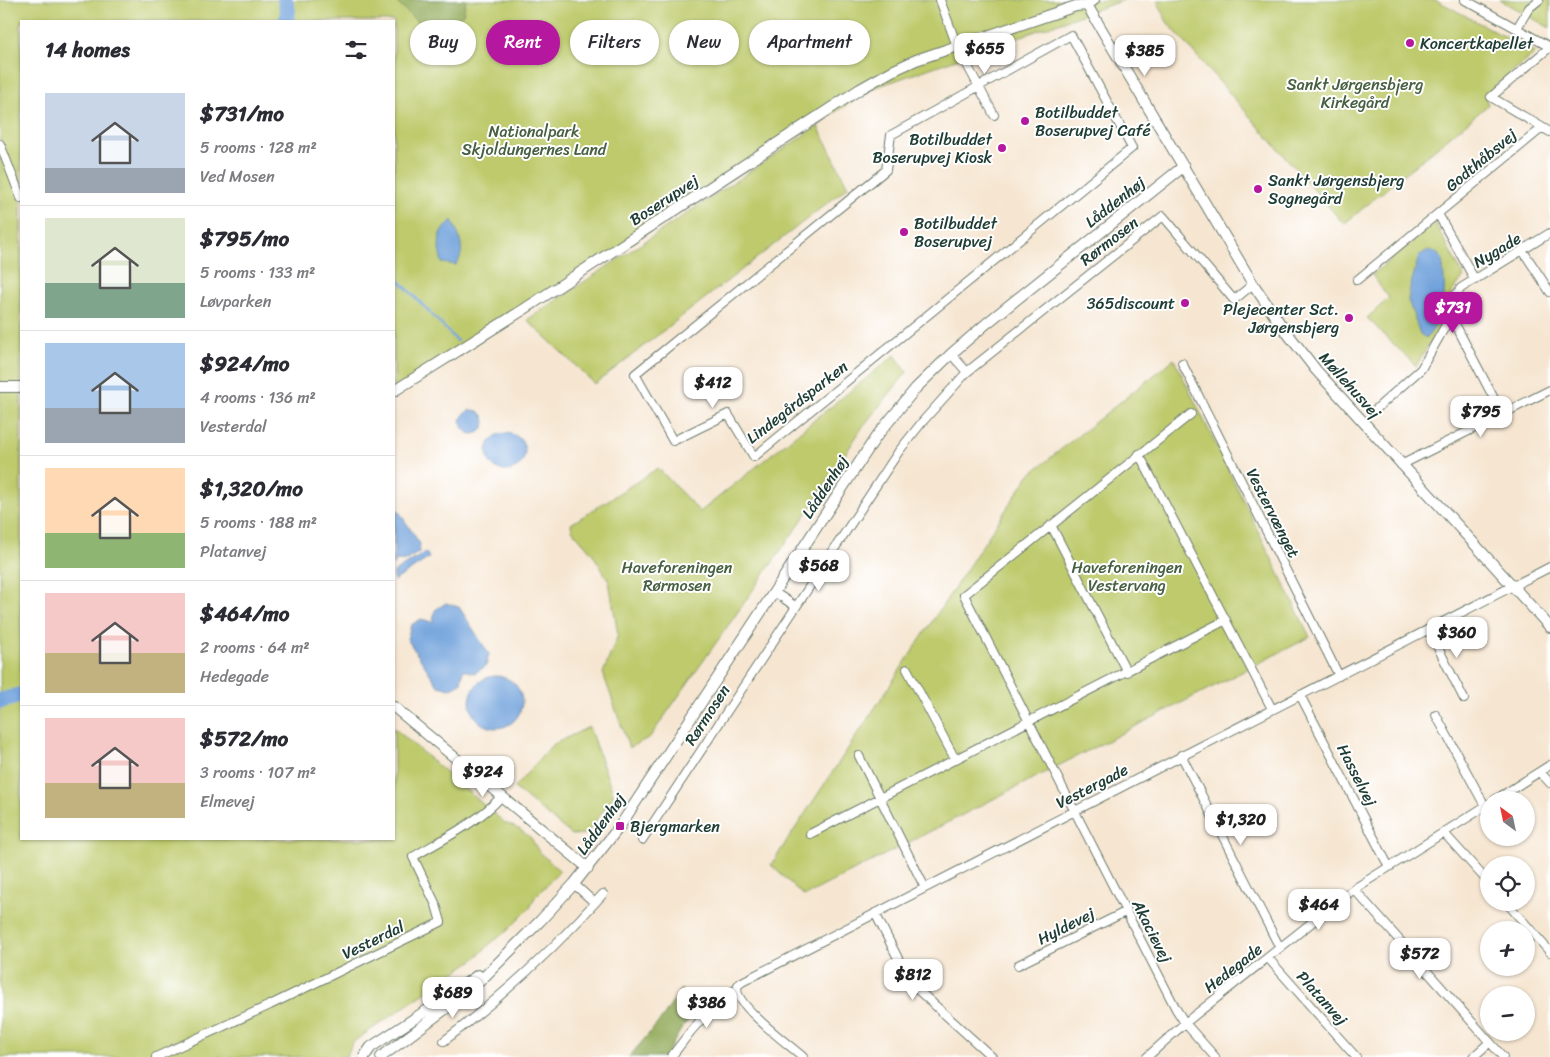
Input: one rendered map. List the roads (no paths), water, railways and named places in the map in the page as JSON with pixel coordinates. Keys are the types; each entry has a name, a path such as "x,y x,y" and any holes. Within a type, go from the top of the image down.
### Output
{"street":[{"path":"940,0 957,46 994,115"},
{"path":"1465,0 1550,47 1491,97 1550,132"},
{"path":"1517,28 1529,8 1539,0"},
{"name":"Boserupvej","path":"395,390 543,297 860,89 892,71 957,46 1091,2"},
{"name":"Møllehusvej","path":"1091,2 1184,166 1254,284 1281,325 1306,358 1550,628"},
{"name":"Lindegårdsparken","path":"1071,36 1132,148 754,457 728,414 673,442 635,374 886,170 891,135 978,87 1071,36"},
{"name":"Godthåbsvej","path":"1356,280 1542,128"},
{"path":"0,144 20,195"},
{"name":"Låddenhøj","path":"381,1057 444,1010 480,980 540,921 588,868 620,826 876,437 916,388 987,322 1184,166"},
{"path":"1438,214 1475,280"},
{"name":"Rørmosen","path":"642,840 899,451 967,372 1163,216 1234,300 1254,284"},
{"name":"Nygade","path":"1375,410 1421,369 1451,316 1455,296 1461,288 1550,233"},
{"path":"1523,251 1550,292"},
{"path":"1451,316 1502,414"},
{"path":"951,354 967,372"},
{"name":"Vestervænget","path":"1182,363 1339,676"},
{"path":"0,387 20,387"},
{"path":"1401,465 1550,390"},
{"path":"1074,811 964,595 1190,414"},
{"path":"1139,454 1272,709"},
{"path":"1052,525 1127,672"},
{"name":"Vestergade","path":"670,1057 724,994 736,990 742,982 1550,567"},
{"path":"774,592 795,606"},
{"path":"810,834 1226,620"},
{"path":"1429,630 1464,698"},
{"path":"907,668 954,759"},
{"name":"Hasselvej","path":"1300,696 1389,867"},
{"path":"395,708 588,868"},
{"path":"1436,715 1480,793"},
{"path":"858,756 925,888"},
{"path":"1181,756 1280,948"},
{"path":"1509,791 1550,765"},
{"path":"1540,772 1550,783"},
{"name":"Vesterdal","path":"156,1057 279,1001 441,922 436,905 413,857 492,807 501,797"},
{"name":"Hedegade","path":"1147,1057 1185,1023 1354,889 1480,810"},
{"name":"Akacievej","path":"1074,811 1176,1009 1185,1023 1215,1057"},
{"path":"1444,833 1480,873"},
{"path":"574,884 595,903"},
{"path":"1354,889 1503,1057"},
{"path":"444,1041 515,983 561,940 603,894"},
{"name":"Hyldevej","path":"1018,965 1127,911"},
{"path":"1514,911 1550,952"},
{"path":"875,914 908,978 918,990 992,1057"},
{"name":"Låddenhøj","path":"364,1057 371,1047 438,1003 503,956"},
{"name":"Platanvej","path":"1268,958 1356,1057"},
{"path":"736,990 745,1007 803,1057"},
{"path":"1473,1057 1490,1042"}],"water":[{"path":"452,220 461,243 461,254 456,265 442,263 439,250 440,233"},
{"path":"1426,251 1435,252 1442,258 1444,301 1439,320 1426,338 1420,334 1408,300 1419,256"},
{"path":"473,410 482,413 485,422 482,431 473,434 464,431 461,422 464,413"},
{"path":"506,433 513,434 519,439 524,445 524,459 519,465 513,470 506,471 499,470 493,465 488,459 487,452 488,445 493,439 499,434"},
{"path":"395,509 398,510 420,544 419,552 405,561 396,560 395,563"},
{"path":"426,552 429,558 395,580 395,571"},
{"path":"446,603 459,607 489,654 486,666 475,673 463,670 461,683 450,689 438,686 407,639 411,625 421,619 433,622 435,610"},
{"path":"496,676 506,678 514,684 520,692 522,702 520,712 514,720 506,726 496,728 486,726 478,720 472,712 470,702 472,692 478,684 486,678"}],"waterway":[{"path":"285,0 288,11 286,20"},
{"path":"395,276 457,341"},
{"path":"0,701 20,695"}],"place":[{"name":"Koncertkapellet","path":"1410,43"},
{"name":"Botilbuddet Boserupvej Café","path":"1025,121"},
{"name":"Botilbuddet Boserupvej Kiosk","path":"1002,148"},
{"name":"Sankt Jørgensbjerg Sognegård","path":"1258,189"},
{"name":"Botilbuddet Boserupvej","path":"904,232"},
{"name":"365discount","path":"1185,303"},
{"name":"Plejecenter Sct. Jørgensbjerg","path":"1349,318"},
{"name":"Bjergmarken","path":"620,826"}],"park label":[{"name":"Sankt Jørgensbjerg Kirkegård","path":"1355,93"},
{"name":"Nationalpark Skjoldungernes Land","path":"534,140"},
{"name":"Haveforeningen Rørmosen","path":"677,576"},
{"name":"Haveforeningen Vestervang","path":"1127,576"}]}
